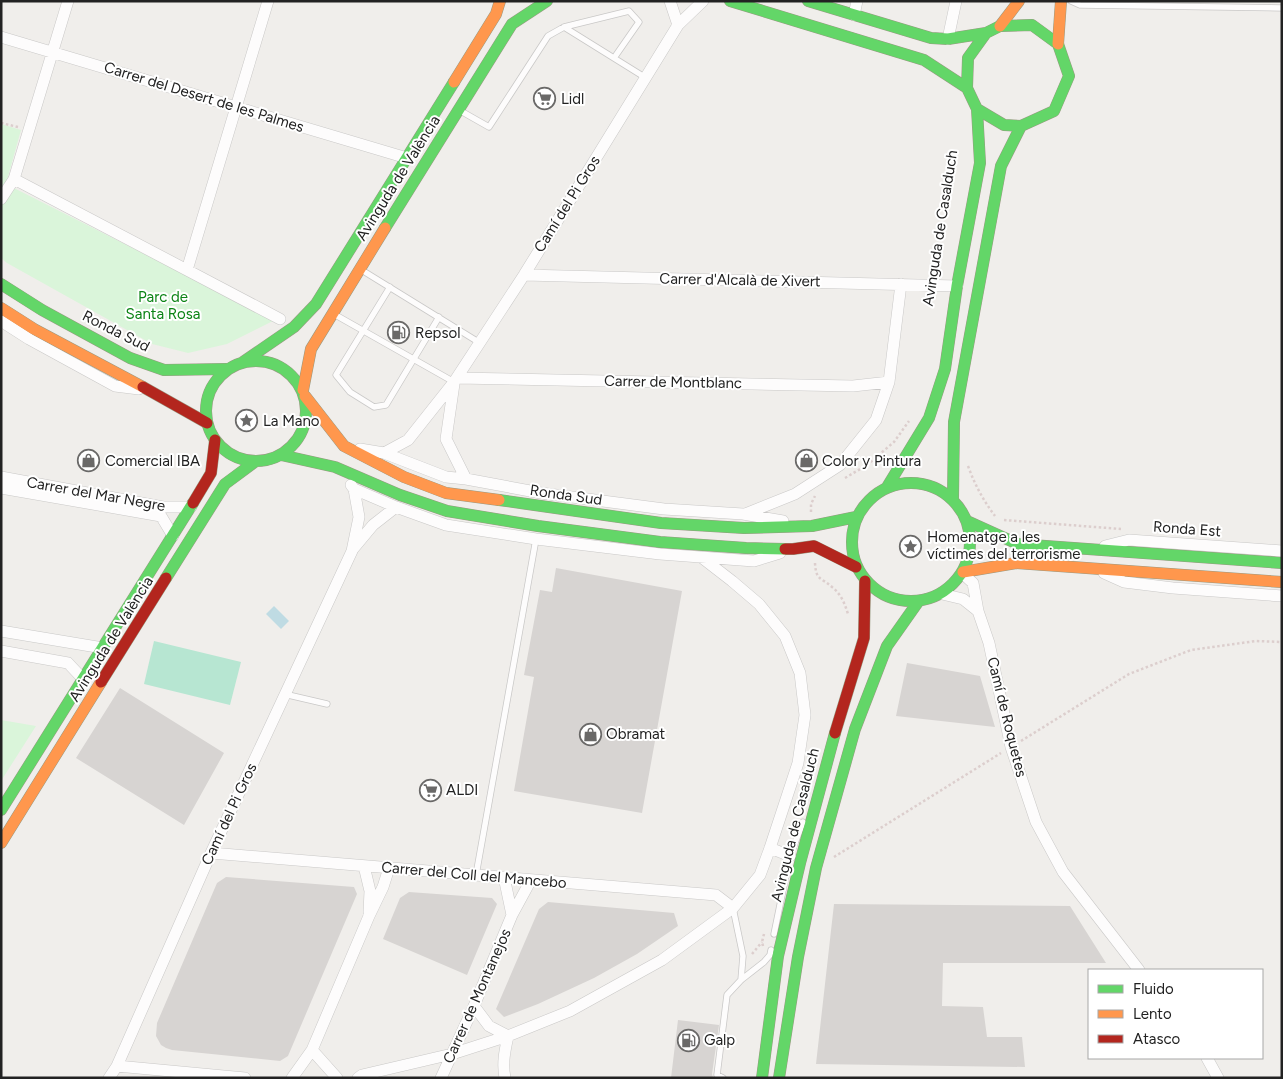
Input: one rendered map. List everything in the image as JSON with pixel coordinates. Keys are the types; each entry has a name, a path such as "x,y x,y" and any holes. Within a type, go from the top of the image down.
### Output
{"main road":[{"name":"Avinguda de València","path":"244,362 294,327 316,304 496,14 500,1"},
{"name":"Avinguda de València","path":"304,393 312,349 332,313 512,24 547,1"},
{"path":"730,1 924,60 966,88 977,109 1004,125 1021,126 1054,111 1069,76 1058,44 1061,1"},
{"path":"808,1 931,38 948,39 986,33 1000,26 1032,25 1058,44"},
{"path":"1000,26 1019,1"},
{"path":"966,88 968,58 986,33"},
{"name":"Avinguda de Casalduch","path":"887,487 929,418 945,369 957,286 980,163 977,109"},
{"path":"953,499 954,422 1001,166 1021,126"},
{"name":"Ronda Sud","path":"1,284 42,310 130,358 164,370 227,369"},
{"path":"1,308 34,329 207,423"},
{"path":"267,361 288,371 304,393 306,419 298,440 281,455 269,460 256,461 233,456 214,440 207,423 206,403 213,384 227,369 244,362 267,361"},
{"name":"Ronda Sud","path":"304,393 344,446 404,477 446,493 661,523 744,528 812,526 856,517"},
{"name":"Avinguda de València","path":"1,810 191,507 211,472 214,440"},
{"path":"281,455 335,466 400,495 447,511 538,526 660,542 746,548 793,549 814,546 856,567"},
{"name":"Avinguda de València","path":"1,843 225,484 256,461"},
{"path":"911,482 933,486 953,499 967,522 971,549 963,572 942,594 918,602 887,597 865,581 856,567 851,543 856,517 867,501 887,487 911,482"},
{"name":"Ronda Est","path":"967,522 1018,544 1282,563"},
{"path":"963,572 1016,563 1282,582"},
{"name":"Avinguda de Casalduch","path":"762,1078 778,956 800,863 838,721 864,638 865,581"},
{"name":"Avinguda de Casalduch","path":"779,1078 798,957 816,868 855,729 887,646 918,602"}],"street":[{"path":"1,199 14,179 68,1"},
{"path":"187,270 268,1"},
{"path":"670,1 678,25"},
{"name":"Camí del Pi Gros","path":"384,453 408,440 456,380 524,275 678,25 703,1"},
{"path":"854,15 857,1"},
{"path":"948,39 956,1"},
{"name":"Carrer del Desert de les Palmes","path":"1,36 407,158"},
{"path":"14,179 280,318"},
{"name":"Carrer d'Alcalà de Xivert","path":"524,275 957,286"},
{"path":"743,514 795,494 840,465 876,420 889,382 902,284"},
{"path":"1,321 29,339 116,386 151,391"},
{"name":"Camí del Pi Gros","path":"456,380 446,439 466,479"},
{"name":"Carrer de Montblanc","path":"456,380 854,386 889,382"},
{"path":"344,446 384,453 446,477 542,493 664,509 743,514 812,526"},
{"path":"335,466 354,489 446,525 660,554 754,562 793,549"},
{"name":"Carrer del Mar Negre","path":"1,477 162,507 191,507"},
{"name":"Carrer del Mar Negre","path":"1,488 161,516 173,536"},
{"name":"Camí del Pi Gros","path":"352,551 359,517 354,489"},
{"name":"Camí del Pi Gros","path":"109,1078 117,1066 211,853 352,551 373,525 396,507"},
{"name":"Ronda Est","path":"1091,549 1129,540 1282,551"},
{"path":"358,1078 362,1075 452,1054 508,1036 570,1011 662,960 733,908 760,875 798,763 805,714 800,673 785,636 759,604 701,557"},
{"path":"1093,569 1124,582 1173,588 1282,596"},
{"name":"Camí de Roquetes","path":"963,572 973,583 978,611 989,644 1011,747 1036,822 1063,872 1138,969"},
{"path":"942,594 963,598 978,611"},
{"path":"1,630 103,648"},
{"path":"1,651 68,663 83,679"},
{"path":"770,848 790,856"},
{"name":"Carrer del Coll del Mancebo","path":"211,853 716,895 733,908"},
{"path":"364,866 370,891 369,916"},
{"path":"292,1078 312,1050 383,887 389,868"},
{"name":"Carrer de Montanejos","path":"504,878 512,915"},
{"name":"Carrer de Montanejos","path":"441,1078 474,1006 512,915 531,880"},
{"path":"474,1006 489,1026 508,1036"},
{"path":"505,1078 503,1068 508,1036"},
{"path":"312,1050 338,1078"},
{"path":"1208,1059 1218,1078"},
{"path":"117,1066 245,1078"}],"lane":[{"path":"1071,1 1080,5 1282,8"},
{"path":"459,110 489,127 548,36 564,27 629,11 639,22 614,58"},
{"path":"564,27 646,78"},
{"path":"360,269 480,343"},
{"path":"390,287 336,375 350,392 374,407 386,405 439,318"},
{"path":"332,313 456,380"},
{"path":"476,875 536,538"},
{"path":"284,694 327,704"},
{"path":"809,802 838,721"},
{"path":"774,937 790,856 806,811"},
{"path":"733,908 743,956 741,980"},
{"path":"723,1078 717,1075 727,995 741,980 764,962 770,955 772,946"}],"path":[{"path":"1,122 29,131"},
{"path":"840,480 867,465 894,442 913,415 929,418"},
{"path":"968,466 983,500 996,518"},
{"path":"812,526 811,504 817,494"},
{"path":"1002,520 1127,529"},
{"path":"814,546 816,573 840,595 848,612 849,622"},
{"path":"816,868 1129,674 1191,650 1256,641 1282,642"},
{"path":"752,955 762,942 764,933"}],"green space":[{"name":"Parc de Santa Rosa","path":"1,124 21,130 6,184 275,320 227,344 188,353 152,344 7,263 1,258"},
{"path":"154,641 241,662 230,705 144,684"},
{"path":"1,720 36,726 1,781"}],"water":[{"path":"274,606 289,621 281,629 266,614"}],"building":[{"name":"Obramat","path":"556,568 682,591 642,813 514,791 534,677 524,675 540,590 552,592"},
{"path":"907,663 980,676 995,727 896,716"},
{"path":"120,688 224,753 184,825 76,758"},
{"path":"226,877 354,887 357,894 288,1056 280,1061 172,1050 161,1045 156,1036 157,1023 217,883"},
{"path":"409,892 492,898 497,904 467,975 383,939 400,898"},
{"path":"548,902 674,913 678,926 637,954 594,978 538,1004 504,1017 496,1009 539,909"},
{"path":"834,904 1070,906 1106,963 943,963 942,1006 983,1007 987,1037 1022,1037 1025,1067 816,1064"},
{"path":"678,1020 719,1025 713,1078 671,1078"}],"traffic: fast":[{"path":"385,228 512,24 547,1"},
{"path":"730,1 924,60 967,88"},
{"path":"808,1 931,38 948,39 986,33"},
{"path":"1032,25 1058,44 1069,76 1054,111 1021,126 1004,125 977,109 967,88 968,58 986,33 1000,26 1032,25"},
{"path":"243,362 294,327 316,304 454,82"},
{"path":"887,487 929,418 945,369 957,286 980,163 977,109"},
{"path":"953,499 954,422 1001,166 1021,126"},
{"path":"1,284 42,310 130,358 164,370 227,369"},
{"path":"256,361 266,362 284,369 298,383 305,401 306,411 305,421 298,439 284,453 266,460 256,461 246,460 228,453 214,439 207,421 206,411 207,401 214,383 228,369 246,362 256,361"},
{"path":"281,455 335,467 400,495 447,511 538,526 660,542 785,549"},
{"path":"166,578 225,484 256,461"},
{"path":"911,483 934,487 953,500 966,519 970,542 966,565 953,584 934,597 911,601 888,597 869,584 856,565 852,542 856,519 869,500 888,487 911,483"},
{"path":"499,500 661,523 744,528 812,526 856,517"},
{"path":"1,810 193,503"},
{"path":"967,521 1018,544 1282,563"},
{"path":"779,1078 798,957 816,868 855,729 887,646 918,602"},
{"path":"762,1078 778,956 800,863 835,733"}],"traffic: slow":[{"path":"454,82 496,14 500,1"},
{"path":"1000,26 1019,1"},
{"path":"1058,44 1061,1"},
{"path":"303,390 311,349 385,228"},
{"path":"1,308 34,329 143,387"},
{"path":"305,396 344,446 404,477 446,493 499,500"},
{"path":"963,572 1016,563 1282,582"},
{"path":"1,843 101,682"}],"traffic: jam":[{"path":"143,387 207,423"},
{"path":"193,503 211,473 215,440"},
{"path":"785,549 814,546 856,567"},
{"path":"101,682 166,578"},
{"path":"835,733 864,638 865,581"}],"place":[{"name":"Lidl","path":"545,99"},
{"name":"Repsol","path":"399,333"},
{"name":"La Mano","path":"247,421"},
{"name":"Comercial IBA","path":"89,461"},
{"name":"Color y Pintura","path":"806,461"},
{"name":"Homenatge a les víctimes del terrorisme","path":"911,546"},
{"name":"Obramat","path":"590,734"},
{"name":"ALDI","path":"430,790"},
{"name":"Galp","path":"688,1040"}]}
